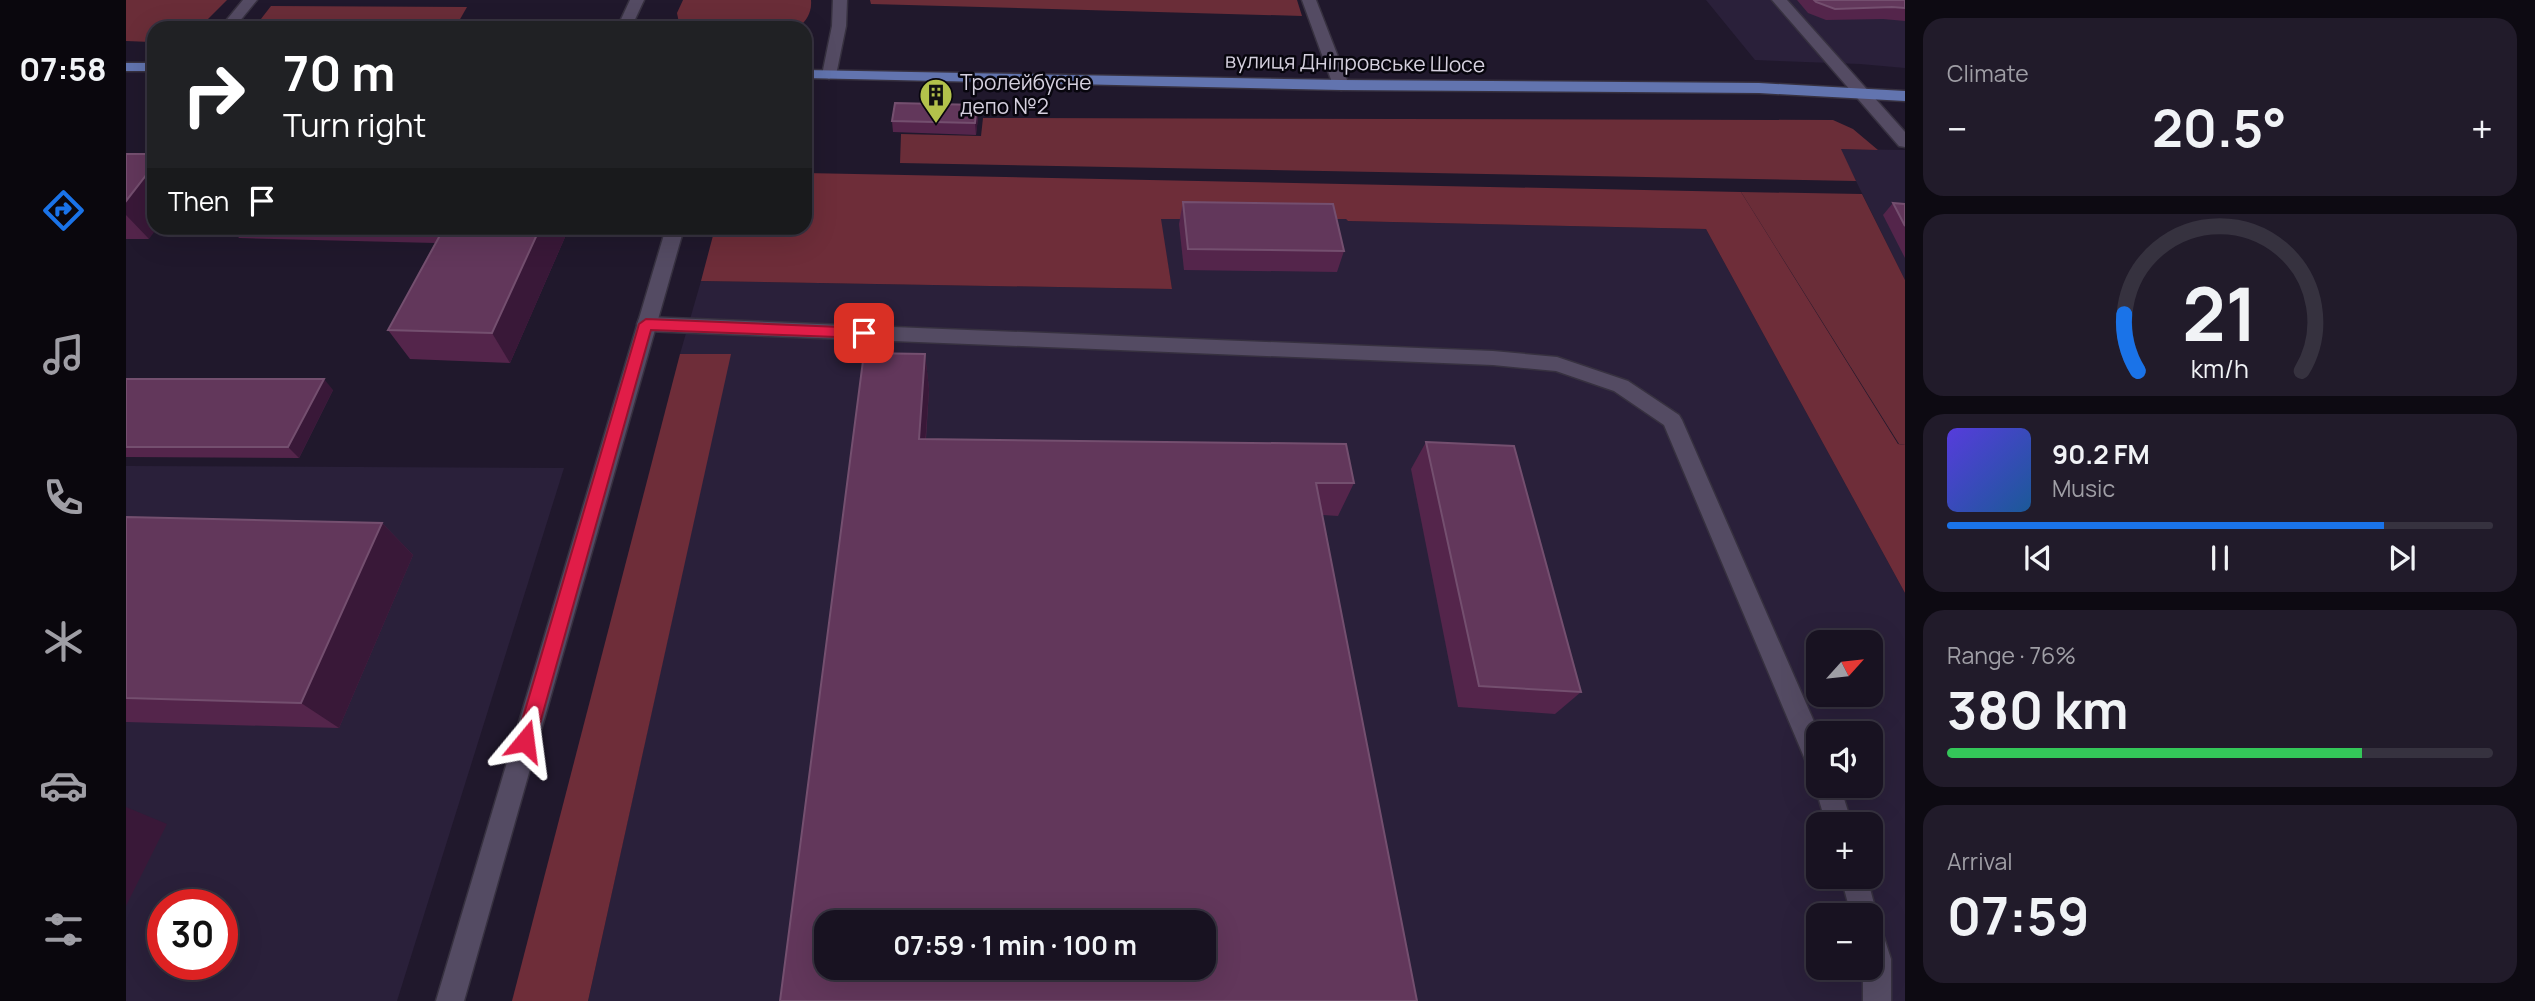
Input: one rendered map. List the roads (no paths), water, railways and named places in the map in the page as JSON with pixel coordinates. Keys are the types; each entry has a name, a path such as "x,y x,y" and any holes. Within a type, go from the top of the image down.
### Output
{"main road":[{"path":"126,67 147,67"},
{"name":"вулиця Дніпровське Шосе","path":"812,74 1340,85 1759,88 1905,96"}],"street":[{"path":"233,21 250,0"},
{"path":"627,21 637,0"},
{"path":"829,75 839,26 840,0"},
{"path":"1309,0 1340,85"},
{"path":"1779,0 1905,142"},
{"path":"450,1001 673,235"},
{"path":"646,324 1493,358 1557,364 1620,386 1672,420 1806,732"},
{"path":"1877,980 1877,1001"}],"place":[{"name":"Тролейбусне депо №2","path":"936,125"}]}
